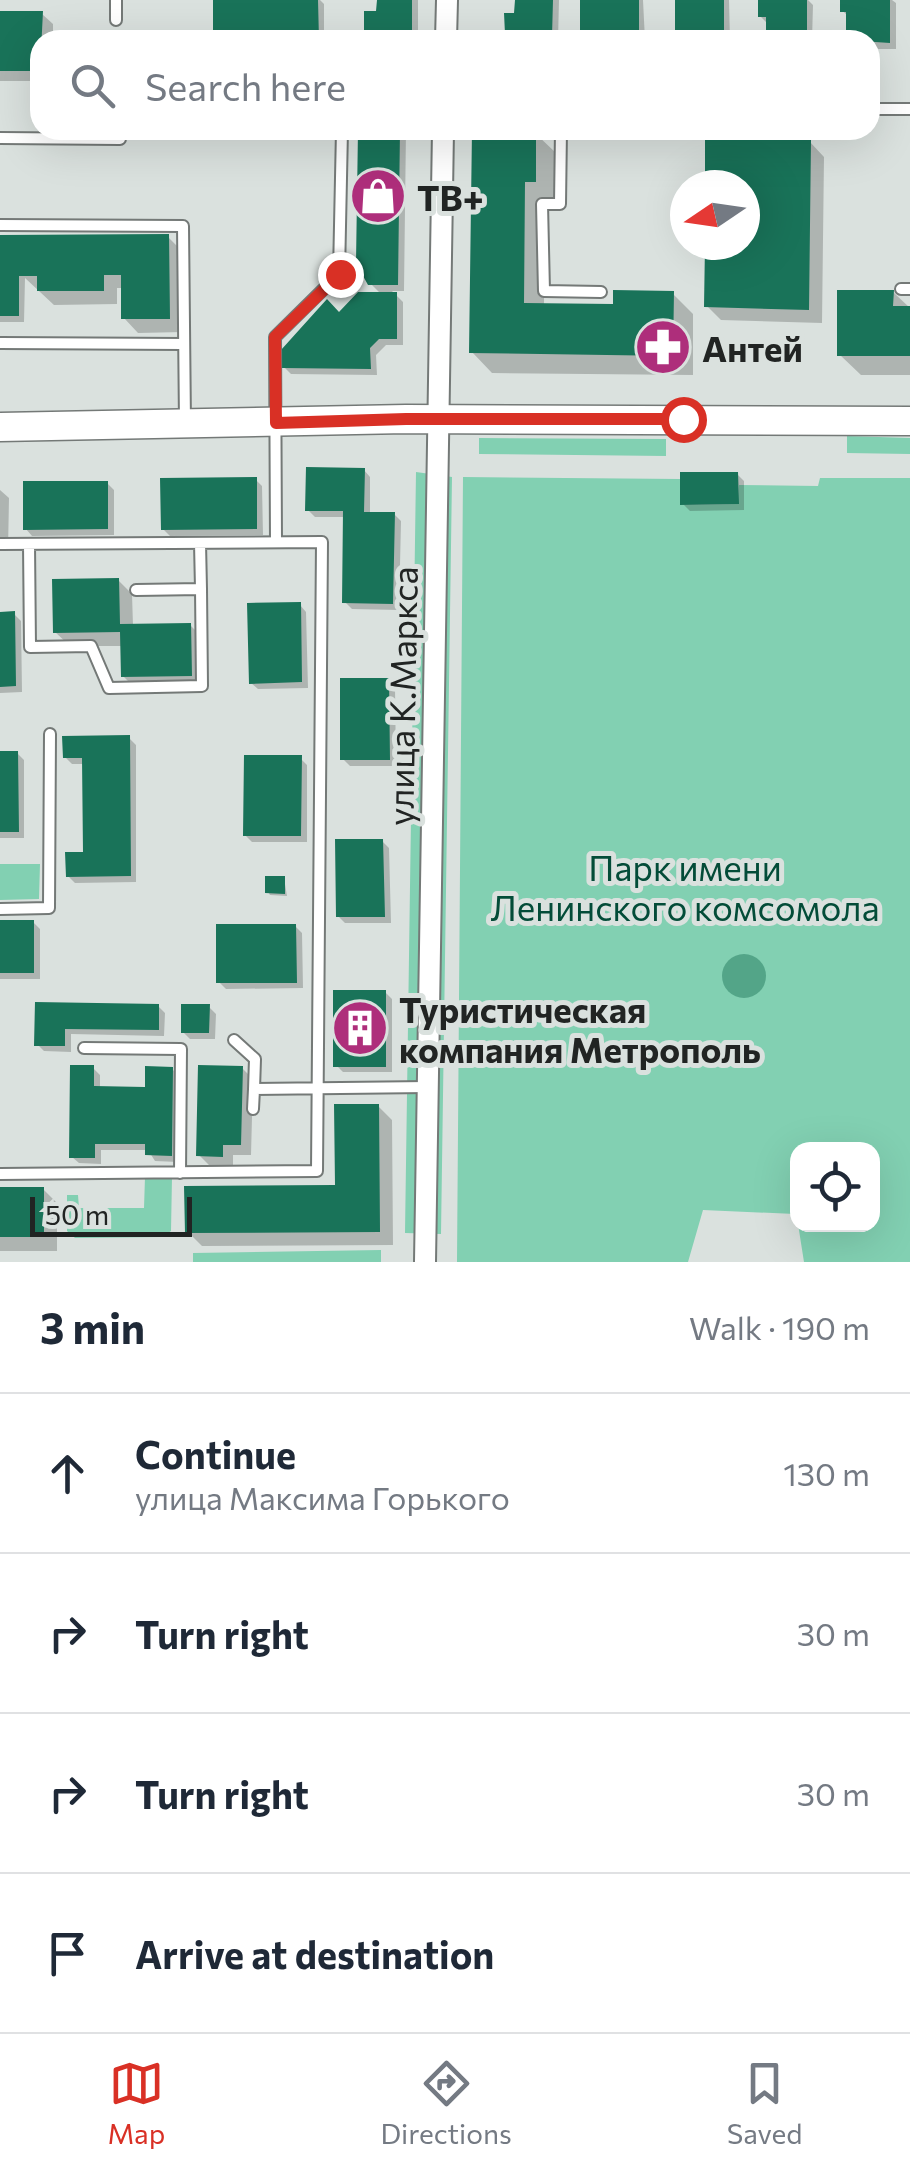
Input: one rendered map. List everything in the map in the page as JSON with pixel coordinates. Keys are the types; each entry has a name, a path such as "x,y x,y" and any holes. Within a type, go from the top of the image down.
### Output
{"street":[{"path":"446,30 447,0"},
{"name":"улица К.Маркса","path":"424,1262 443,140"},
{"path":"0,426 438,419 910,421"}],"lane":[{"path":"116,0 116,20"},
{"path":"880,109 910,109"},
{"path":"0,138 30,138"},
{"path":"276,542 275,337 340,274 342,140"},
{"path":"561,140 560,204 542,204 544,291 601,292"},
{"path":"0,226 183,226 185,424"},
{"path":"0,343 184,344"},
{"path":"29,544 30,647 91,646 108,688 202,686 200,542"},
{"path":"0,544 322,542 317,1171 0,1174"},
{"path":"136,590 201,589"},
{"path":"0,909 49,908 50,734"},
{"path":"234,1040 255,1059 253,1109"},
{"path":"84,1048 181,1049 180,1173"},
{"path":"254,1089 428,1088"}],"green space":[{"path":"847,436 910,438 910,454 847,453"},
{"path":"479,438 666,439 666,456 479,454"},
{"path":"416,472 452,477 441,1234 405,1233"},
{"name":"Парк имени Ленинского комсомола","path":"463,477 680,479 681,505 738,504 739,485 818,486 820,478 910,478 910,1262 804,1262 799,1232 880,1232 880,1142 790,1142 790,1214 703,1210 688,1262 457,1262"},
{"path":"0,864 40,864 39,899 0,900"},
{"path":"145,1177 172,1177 171,1231 162,1237 75,1238 67,1231 67,1195 78,1195 79,1208 144,1208"},
{"path":"381,1250 381,1262 193,1262 193,1253"}],"shaded area":[{"path":"744,954 760,960 766,976 760,992 744,998 728,992 722,976 728,960"}],"building":[{"path":"213,0 318,0 319,30 213,30"},
{"path":"377,0 412,0 412,30 364,30 364,11 376,11"},
{"path":"515,0 553,0 552,30 505,30 504,13 514,13"},
{"path":"580,0 639,0 639,30 580,30"},
{"path":"675,0 724,0 724,30 675,30"},
{"path":"758,0 807,0 807,30 766,30 766,17 758,17"},
{"path":"840,0 890,0 890,43 880,42 880,30 846,30 846,12 840,12"},
{"path":"0,11 43,11 42,30 30,30 30,71 0,71"},
{"name":"ТВ+","path":"358,140 400,140 398,285 368,285 356,263"},
{"path":"472,140 536,140 536,182 525,182 524,303 613,304 613,290 674,291 673,356 469,353"},
{"path":"705,140 811,140 809,310 704,307 705,260 760,260 760,170 705,170"},
{"path":"169,234 170,319 121,319 121,275 104,275 104,291 37,291 37,276 19,276 19,316 0,316 0,235"},
{"path":"837,290 894,290 893,306 910,306 910,356 837,356"},
{"path":"358,292 397,292 397,339 379,339 370,348 371,369 282,368 281,350 327,299 339,312"},
{"path":"306,467 365,468 364,512 395,512 393,604 342,603 343,511 305,511"},
{"path":"680,472 738,472 739,504 680,505"},
{"path":"257,477 257,529 161,530 160,478"},
{"path":"23,481 108,481 108,529 23,530"},
{"path":"119,578 120,624 191,623 192,676 121,677 120,632 53,633 52,579"},
{"path":"301,602 302,682 249,684 247,603"},
{"path":"15,611 16,686 0,687 0,612"},
{"path":"340,678 389,678 390,760 340,760"},
{"path":"130,735 131,876 66,877 65,852 83,852 82,758 63,758 62,736"},
{"path":"0,751 18,751 19,832 0,832"},
{"path":"244,755 302,755 301,836 243,836"},
{"path":"335,839 383,839 385,917 336,917"},
{"path":"265,876 285,876 285,894 265,893"},
{"path":"0,920 34,920 34,973 0,973"},
{"path":"216,924 296,924 297,983 216,983"},
{"name":"Туристическая компания Метрополь","path":"333,990 386,990 386,1067 333,1067"},
{"path":"35,1002 159,1004 159,1030 65,1029 65,1046 34,1046"},
{"path":"181,1004 210,1004 209,1033 181,1033"},
{"path":"70,1065 94,1065 94,1086 145,1087 145,1066 173,1067 172,1156 145,1155 145,1144 95,1144 95,1158 69,1158"},
{"path":"198,1065 243,1066 241,1145 223,1145 223,1157 196,1156"},
{"path":"334,1104 379,1104 380,1232 185,1233 184,1186 335,1185"},
{"path":"0,1187 44,1187 44,1237 0,1237"}],"place":[{"name":"ТВ+","path":"378,196"},
{"name":"Антей","path":"663,347"},
{"name":"Туристическая компания Метрополь","path":"360,1028"}],"route":[{"path":"340,274 275,337 276,423 683,419"}]}
